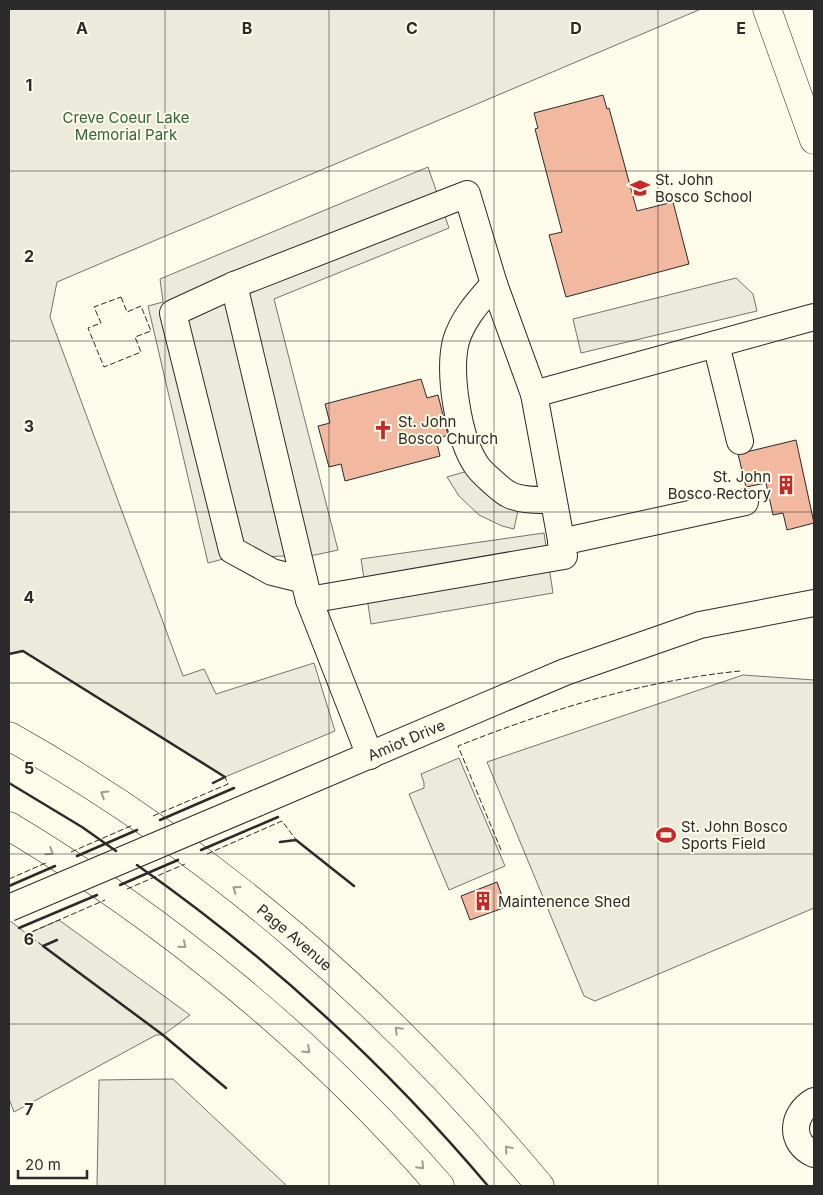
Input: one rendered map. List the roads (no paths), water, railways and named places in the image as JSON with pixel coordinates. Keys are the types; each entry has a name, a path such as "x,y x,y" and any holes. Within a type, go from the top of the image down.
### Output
{"main road":[{"path":"767,9 814,140"},
{"name":"Page Avenue","path":"9,736 119,803 250,900 317,955 444,1076 540,1186"},
{"path":"9,826 124,900 242,993 308,1051 440,1186"}],"street":[{"path":"467,194 494,284 534,394 564,556 307,590 232,550 173,313 234,285 467,194"},
{"path":"494,284 472,309 457,339 451,369 456,402 465,437 477,466 508,494 533,500 553,500"},
{"path":"234,285 307,590 370,756"},
{"path":"534,394 814,317"},
{"path":"716,344 740,441"},
{"path":"561,542 745,502"},
{"name":"Amiot Drive","path":"9,908 565,672 691,628 814,603"},
{"path":"814,1101 806,1106 799,1115 796,1127 798,1139 804,1150 814,1154"}],"place":[{"name":"St. John Bosco School","path":"640,188"},
{"name":"St. John Bosco Church","path":"383,430"},
{"name":"St. John Bosco Rectory","path":"786,485"},
{"name":"St. John Bosco Sports Field","path":"666,835"},
{"name":"Maintenence Shed","path":"483,901"}],"park label":[{"name":"Creve Coeur Lake Memorial Park","path":"126,126"}]}
